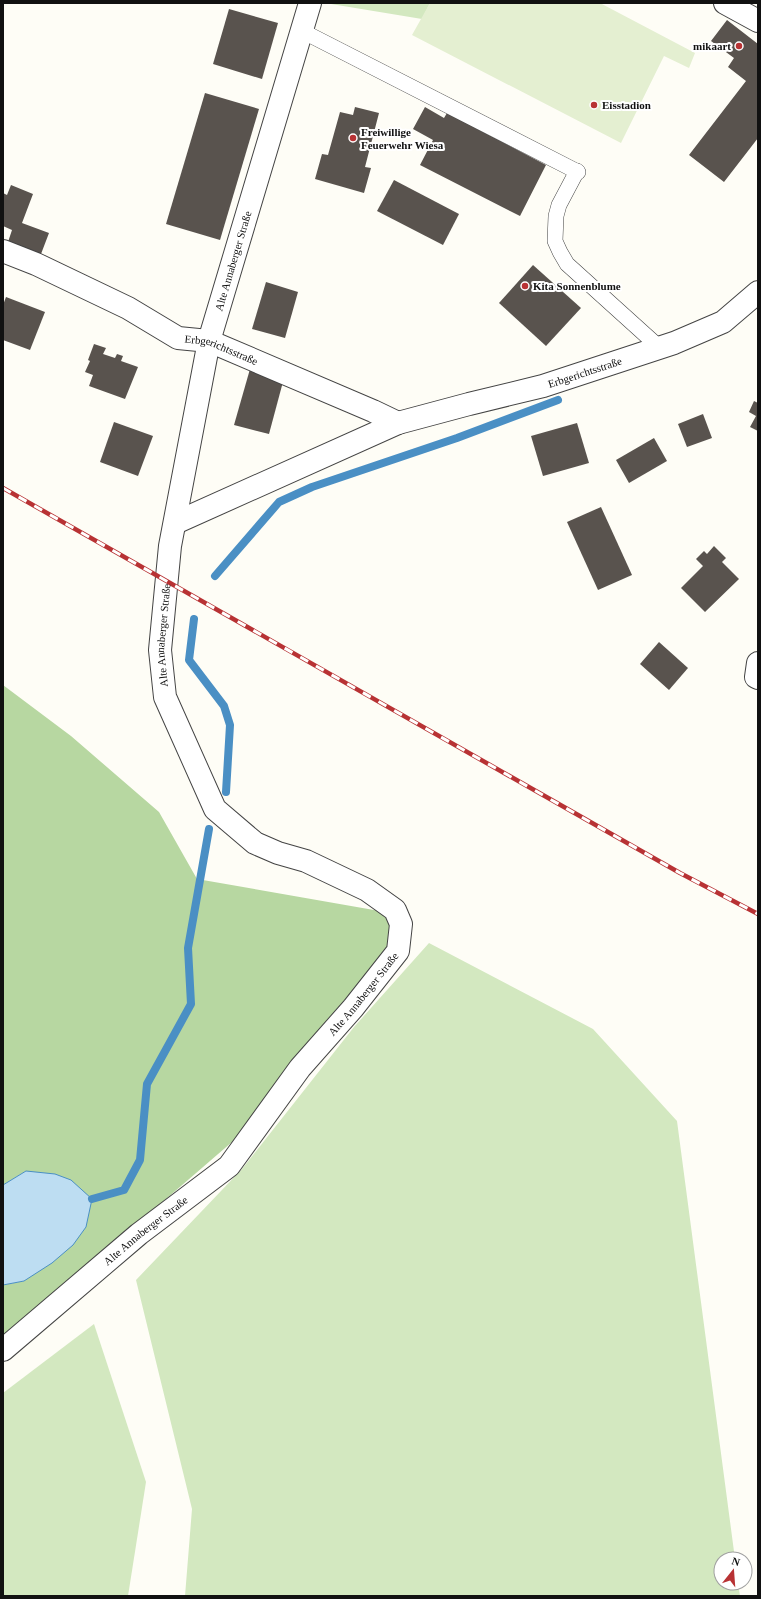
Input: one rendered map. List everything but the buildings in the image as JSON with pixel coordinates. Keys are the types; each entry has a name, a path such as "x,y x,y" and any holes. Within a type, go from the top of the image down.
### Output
{"street":[{"name":"Alte Annaberger Straße","path":"3,1350 139,1234 229,1166 300,1068 353,1008 398,951 401,924 395,910 367,890 306,861 255,843 215,809 165,697 160,650 170,546 209,341 310,3"},
{"path":"725,3 758,21"},
{"name":"Erbgerichtsstraße","path":"3,251 36,264 128,308 178,338 209,341 366,408 398,424"},
{"name":"Erbgerichtsstraße","path":"175,523 398,424 469,404 543,386 674,344 724,322 758,292"},
{"path":"758,663 756,677 758,678"}],"lane":[{"path":"302,32 577,171 559,205 556,216 555,241 560,252 567,264 660,348"}],"green space":[{"path":"430,3 422,19 331,4"},
{"name":"Eisstadion","path":"430,3 600,3 695,53 689,68 664,56 621,143 412,35"},
{"path":"3,685 71,736 159,812 197,879 391,913 391,949 232,1142 64,1287 3,1336 3,1285 24,1281 26,1171 3,1185"},
{"path":"429,943 593,1029 677,1121 734,1551 713,1551 713,1591 739,1591 740,1596 185,1596 192,1509 136,1280 242,1169 354,1027"},
{"path":"94,1324 146,1482 128,1596 3,1596 3,1393"}],"water":[{"path":"26,1171 55,1174 71,1180 92,1199 86,1227 73,1245 52,1263 24,1281 3,1285 3,1185"}],"waterway":[{"path":"215,576 279,502 312,487 457,438 558,400"},
{"path":"194,619 189,660 224,706 230,725 226,792"},
{"path":"92,1199 124,1190 140,1160 147,1084 191,1004 188,948 209,829"}],"railway":[{"path":"3,488 680,873 758,914"}],"place":[{"name":"mikaart","path":"739,46"},
{"name":"Eisstadion","path":"594,105"},
{"name":"Freiwillige Feuerwehr Wiesa","path":"353,138"},
{"name":"Kita Sonnenblume","path":"525,286"}]}
